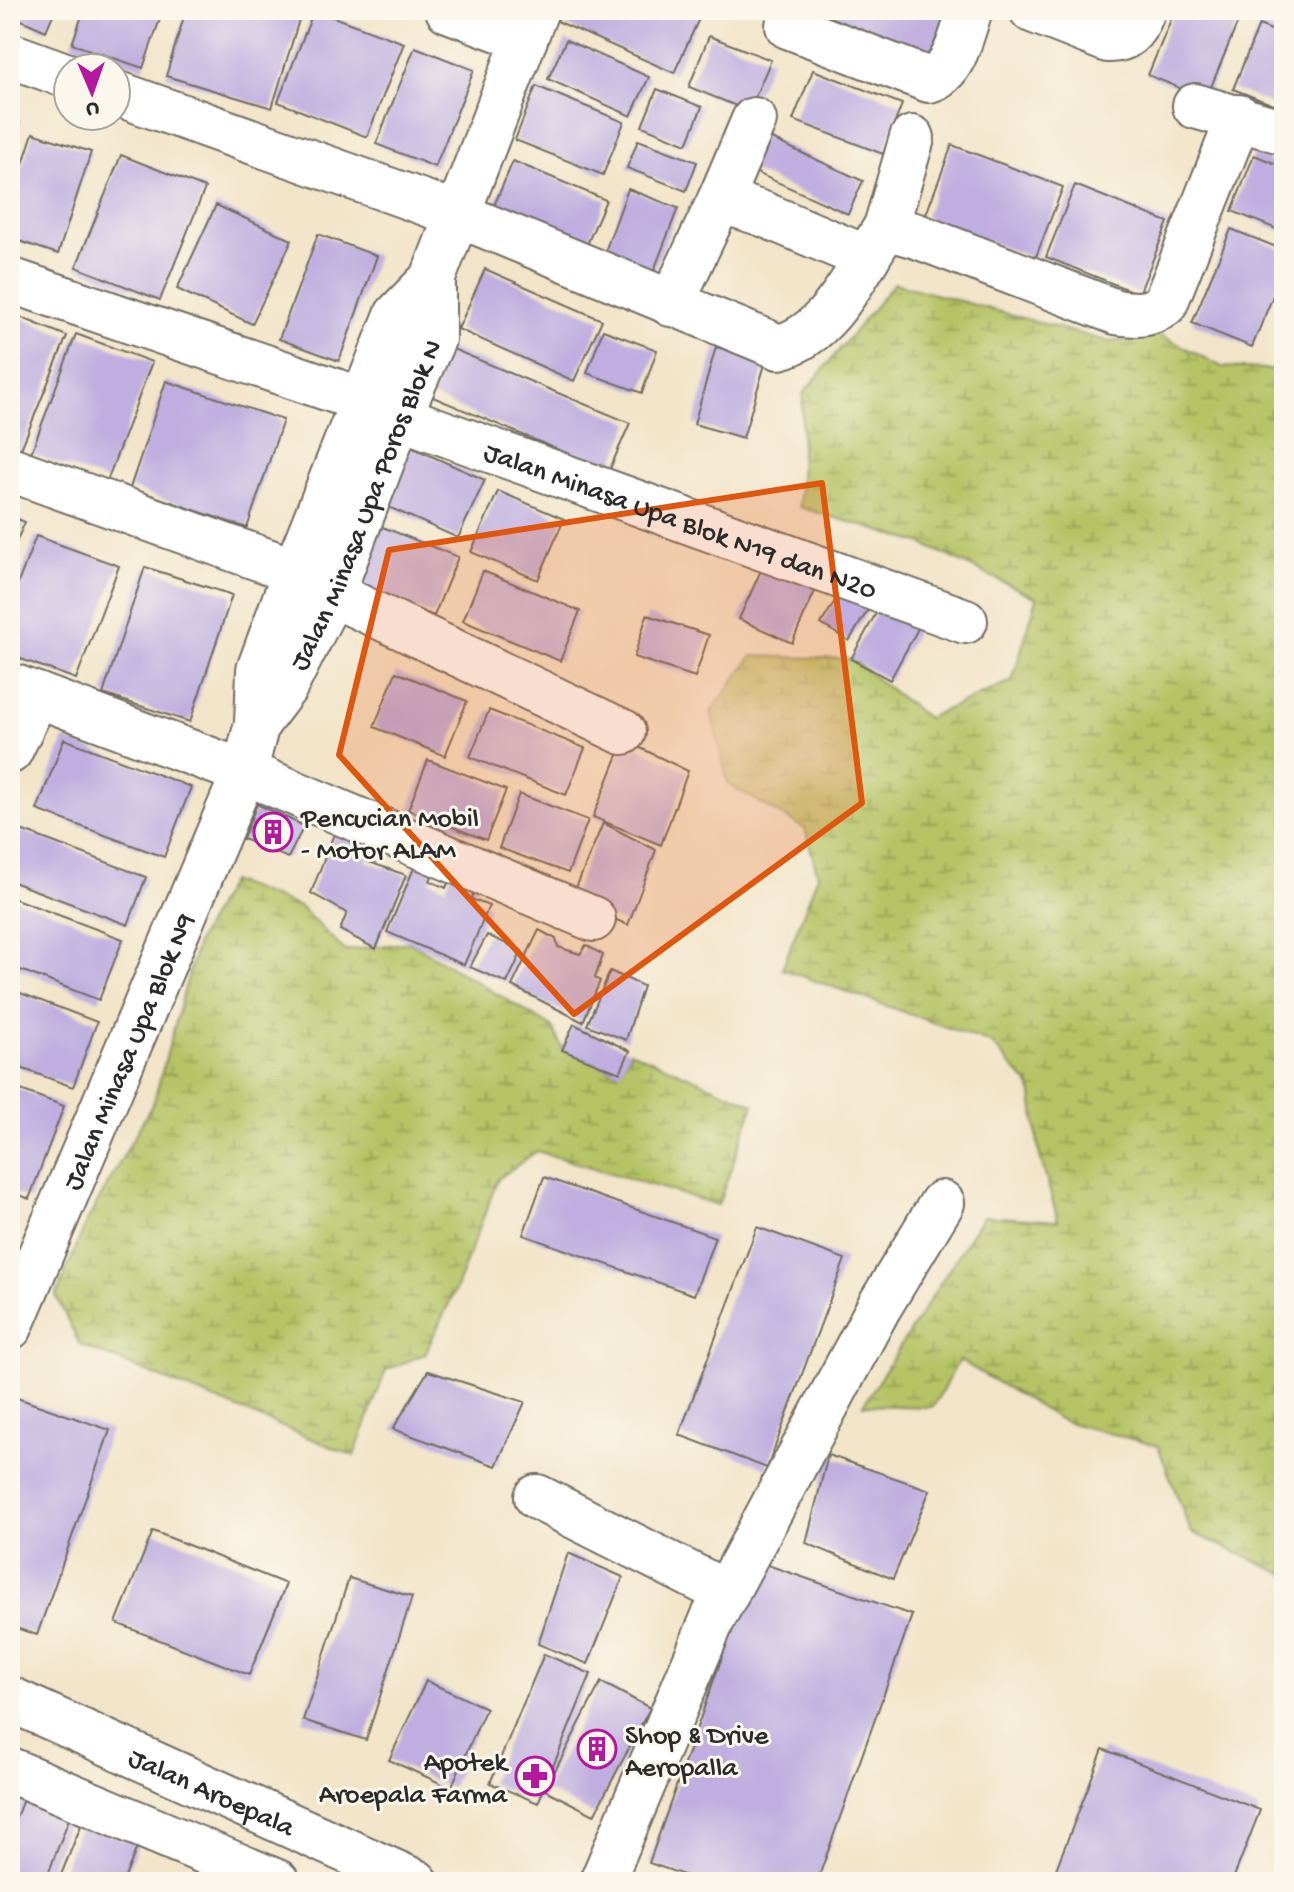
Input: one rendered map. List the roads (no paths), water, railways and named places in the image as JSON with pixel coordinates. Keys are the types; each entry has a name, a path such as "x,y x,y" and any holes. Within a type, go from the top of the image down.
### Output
{"street":[{"path":"448,10 530,25 459,215"},
{"path":"780,17 929,80 938,77 952,58 970,10"},
{"path":"1032,10 1108,40 1118,40 1132,32 1143,10"},
{"path":"10,55 52,70"},
{"path":"132,99 459,215 779,347 802,338 820,323 844,294 876,243 912,138"},
{"path":"1195,106 1284,132"},
{"path":"720,200 876,243 930,241 1116,312 1147,314 1165,304 1239,117"},
{"path":"671,304 754,120"},
{"name":"Jalan Minasa Upa Poros Blok N","path":"257,724 285,687 332,594 381,409 397,315 433,278 459,215"},
{"name":"Jalan Minasa Upa Blok N19 dan N20","path":"10,280 381,409 965,621"},
{"name":"Jalan Minasa Upa Poros Blok N","path":"244,773 257,724 259,670 295,571 381,409"},
{"path":"10,469 295,571"},
{"path":"332,594 623,732"},
{"path":"10,751 24,690 244,773 593,919"},
{"name":"Jalan Minasa Upa Blok N9","path":"10,1327 244,773"},
{"path":"602,1882 713,1618 879,1307 942,1203"},
{"path":"537,1497 727,1593"},
{"name":"Jalan Aroepala","path":"10,1699 416,1882"},
{"name":"Jalan Aroepala","path":"10,1770 277,1882"}],"place":[{"name":"Pencucian Mobil - Motor ALAM","path":"273,832"},
{"name":"Shop & Drive Aeropalla","path":"597,1749"},
{"name":"Apotek Aroepala Farma","path":"535,1776"}]}
